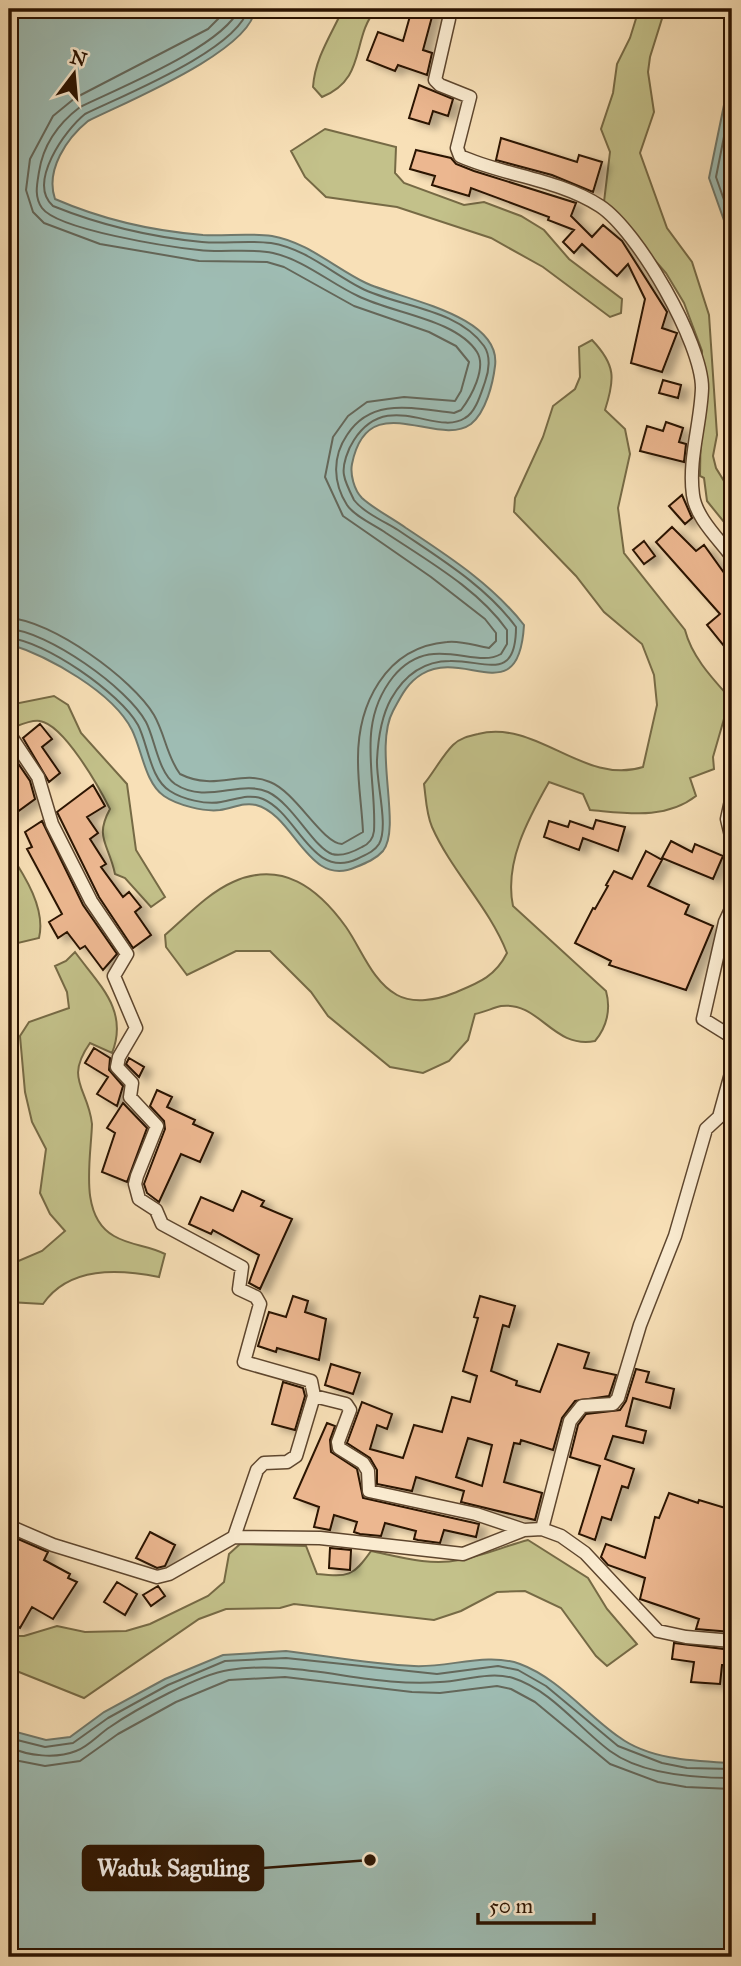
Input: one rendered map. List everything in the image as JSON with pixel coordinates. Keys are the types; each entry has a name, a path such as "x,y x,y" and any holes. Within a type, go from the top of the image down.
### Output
{"street":[{"path":"441,9 449,14 449,19 435,80 470,97 457,148 460,156 583,197 617,219 650,264 694,346 702,388 693,495 700,513 732,557"},
{"path":"10,735 38,777 52,824 92,901 127,954 114,976 136,1028 118,1057 117,1067 132,1083 130,1097 157,1126 135,1184 139,1199 156,1210 162,1224 242,1267 239,1289 256,1297 260,1304 244,1362 311,1381 314,1396 296,1456 287,1462 264,1464 257,1470 234,1536"},
{"path":"732,796 727,819 732,840"},
{"path":"732,907 725,922 703,1018 732,1037"},
{"path":"542,1529 570,1421 582,1406 613,1404 618,1398 640,1325 675,1236 706,1129 719,1119 732,1070"},
{"path":"314,1396 346,1404 350,1410 338,1442 345,1453 363,1463 368,1471 369,1491 476,1514 524,1530"},
{"path":"9,1526 52,1545 157,1577 169,1574 234,1536 320,1538 463,1553 524,1530 542,1529 561,1536 585,1553 658,1630 686,1637 732,1641"}],"shaded area":[{"path":"343,9 376,9 368,21 346,80 322,97 313,87 314,76 324,47"},
{"path":"639,9 665,9 648,72 654,112 640,153 667,228 692,262 709,315 717,435 713,456 716,468 732,494 732,532 707,501 704,478 700,476 702,351 684,303 666,273 604,202 610,152 601,129 613,93 617,64 630,38"},
{"path":"325,129 396,147 395,173 404,183 464,205 484,202 521,216 544,230 569,259 622,299 621,313 610,317 543,267 491,238 397,207 326,197 305,177 291,151"},
{"path":"592,340 606,357 611,373 611,390 605,410 625,429 630,454 618,508 624,553 685,630 698,658 730,698 713,757 714,769 690,778 696,796 684,804 659,812 590,810 583,794 549,782 526,826 512,874 513,906 606,991 607,1018 595,1041 580,1042 568,1038 526,1010 501,1006 475,1014 468,1040 449,1061 423,1073 390,1067 328,1016 311,992 270,951 236,951 187,975 166,947 165,935 206,899 233,882 267,874 283,876 311,890 323,900 346,927 374,973 388,989 410,999 425,1000 447,995 485,978 497,968 507,953 430,822 424,784 449,749 465,738 500,732 541,743 601,768 621,770 643,767 657,705 654,675 642,644 604,612 576,576 514,512 515,498 543,437 553,406 575,389 580,377 579,347"},
{"path":"54,696 68,705 81,733 127,784 136,850 165,897 151,907 125,878 115,874 103,834 105,819 110,809 70,745 60,733 40,721 9,729 9,705"},
{"path":"9,852 33,893 40,916 39,938 18,943 9,936"},
{"path":"75,952 109,999 117,1024 112,1053 90,1043 79,1066 80,1084 92,1124 89,1186 95,1215 103,1227 114,1236 165,1254 159,1277 128,1272 96,1273 66,1283 43,1304 9,1302 9,1265 42,1251 65,1231 50,1214 40,1193 46,1149 32,1122 25,1092 20,1036 29,1022 69,1008 67,992 55,966 66,961"},
{"path":"528,1540 588,1578 607,1609 637,1644 607,1666 596,1656 561,1608 525,1591 497,1592 461,1611 434,1620 294,1604 280,1608 226,1609 199,1619 84,1698 9,1668 9,1636 24,1636 57,1626 85,1632 126,1631 150,1624 208,1596 224,1582 229,1554 240,1544 306,1546 317,1574 343,1575 359,1566 371,1551 415,1560 448,1562"}],"water":[{"path":"9,9 255,9 248,25 233,42 210,58 184,74 88,121 80,128 60,155 56,166 53,177 55,199 109,218 165,230 203,235 264,235 285,239 366,283 446,311 483,334 493,348 495,366 490,389 485,405 471,424 457,430 388,423 373,428 360,441 352,464 353,482 362,498 469,572 498,596 524,625 520,651 512,666 501,672 439,668 422,674 405,690 393,711 388,727 388,840 380,854 360,865 340,871 326,868 314,860 270,811 256,805 206,810 183,805 164,796 148,775 132,730 110,702 60,666 9,644"},
{"path":"732,66 732,243 709,178"},
{"path":"286,1651 414,1666 481,1660 520,1664 547,1678 631,1745 673,1758 732,1763 732,1957 9,1957 9,1730 46,1740 70,1737 104,1712 165,1679 223,1655"}],"building":[{"path":"412,9 432,9 433,13 423,50 432,53 427,75 398,65 395,71 367,60 378,32 403,41"},
{"path":"419,85 453,99 448,116 433,111 429,124 409,118"},
{"path":"501,138 577,162 579,155 602,162 593,192 552,175 496,160"},
{"path":"416,150 451,158 456,164 474,171 576,203 571,216 592,237 603,225 622,241 667,312 662,328 677,333 662,372 631,363 645,299 628,264 617,276 582,244 574,253 563,242 574,230 548,220 549,217 471,188 469,196 432,185 435,176 410,169"},
{"path":"663,380 681,385 678,398 659,393"},
{"path":"666,422 683,428 679,442 686,444 684,462 640,451 647,426 663,431"},
{"path":"682,495 692,518 685,524 669,506"},
{"path":"672,527 696,551 704,545 732,584 732,656 707,625 720,614 656,542"},
{"path":"644,541 655,556 644,564 633,550"},
{"path":"40,724 52,739 42,747 60,773 49,782 23,738"},
{"path":"11,753 30,781 35,799 9,818"},
{"path":"93,785 105,806 87,817 98,833 90,839 106,864 101,867 123,897 129,892 141,907 135,912 151,935 133,948 99,897 57,812"},
{"path":"596,820 625,827 618,851 583,838 579,850 544,837 549,821 568,827 570,821 593,829"},
{"path":"42,821 83,905 117,954 103,970 85,946 80,949 67,932 58,938 49,922 62,914 27,849 32,847 25,832"},
{"path":"671,841 692,852 695,844 723,856 713,879 662,858"},
{"path":"646,851 662,860 648,886 689,905 685,914 713,926 686,990 609,965 611,961 575,943 614,871 632,879"},
{"path":"94,1048 110,1058 109,1070 123,1086 117,1106 97,1094 108,1077 85,1063"},
{"path":"129,1058 144,1067 139,1077 126,1064"},
{"path":"157,1090 172,1097 167,1107 195,1120 193,1124 213,1133 200,1162 181,1154 159,1202 147,1193 144,1184 165,1129 164,1121 150,1106"},
{"path":"123,1103 147,1128 127,1182 102,1172 115,1133 107,1128"},
{"path":"242,1191 264,1201 261,1206 292,1219 260,1289 249,1283 259,1255 213,1230 211,1234 189,1224 201,1197 233,1211"},
{"path":"293,1296 308,1301 305,1312 326,1319 319,1360 277,1348 276,1352 258,1346 269,1312 286,1317"},
{"path":"480,1296 515,1306 509,1327 503,1325 491,1371 517,1381 516,1385 540,1392 558,1344 589,1353 584,1368 616,1375 609,1396 575,1401 562,1418 553,1450 521,1440 520,1444 514,1443 504,1482 542,1493 535,1520 461,1502 464,1491 416,1477 412,1491 377,1484 377,1470 370,1458 347,1443 362,1402 392,1414 387,1429 377,1425 370,1449 403,1458 414,1425 442,1432 452,1397 470,1402 477,1376 463,1371 478,1318 474,1317","holes":["468,1438 492,1445 482,1486 456,1477"]},
{"path":"331,1364 360,1373 353,1394 325,1385"},
{"path":"636,1369 649,1372 646,1382 674,1389 670,1408 633,1398 626,1426 646,1431 643,1443 613,1436 605,1459 634,1469 628,1488 622,1486 611,1520 602,1517 595,1540 579,1534 600,1466 570,1457 578,1425 586,1414 620,1410 626,1401"},
{"path":"283,1382 303,1388 305,1396 295,1430 272,1424"},
{"path":"327,1423 335,1426 330,1440 331,1452 357,1469 363,1498 479,1524 476,1537 444,1530 440,1543 418,1540 414,1539 416,1531 385,1523 381,1536 360,1534 354,1532 357,1522 334,1515 330,1530 314,1527 319,1507 294,1498"},
{"path":"669,1493 732,1510 732,1632 696,1629 699,1619 640,1599 645,1578 608,1565 601,1557 606,1544 645,1558 655,1517 659,1518"},
{"path":"150,1532 175,1545 165,1566 157,1568 136,1558"},
{"path":"9,1535 48,1552 44,1560 70,1574 68,1578 77,1582 53,1619 32,1607 20,1628 9,1622"},
{"path":"330,1548 351,1550 350,1570 329,1568"},
{"path":"117,1582 137,1594 125,1615 104,1602"},
{"path":"158,1586 165,1596 151,1606 143,1595"},
{"path":"674,1643 732,1650 732,1665 722,1665 720,1684 691,1682 694,1662 672,1659"}],"place":[{"name":"Waduk Saguling","path":"370,1860"}]}
